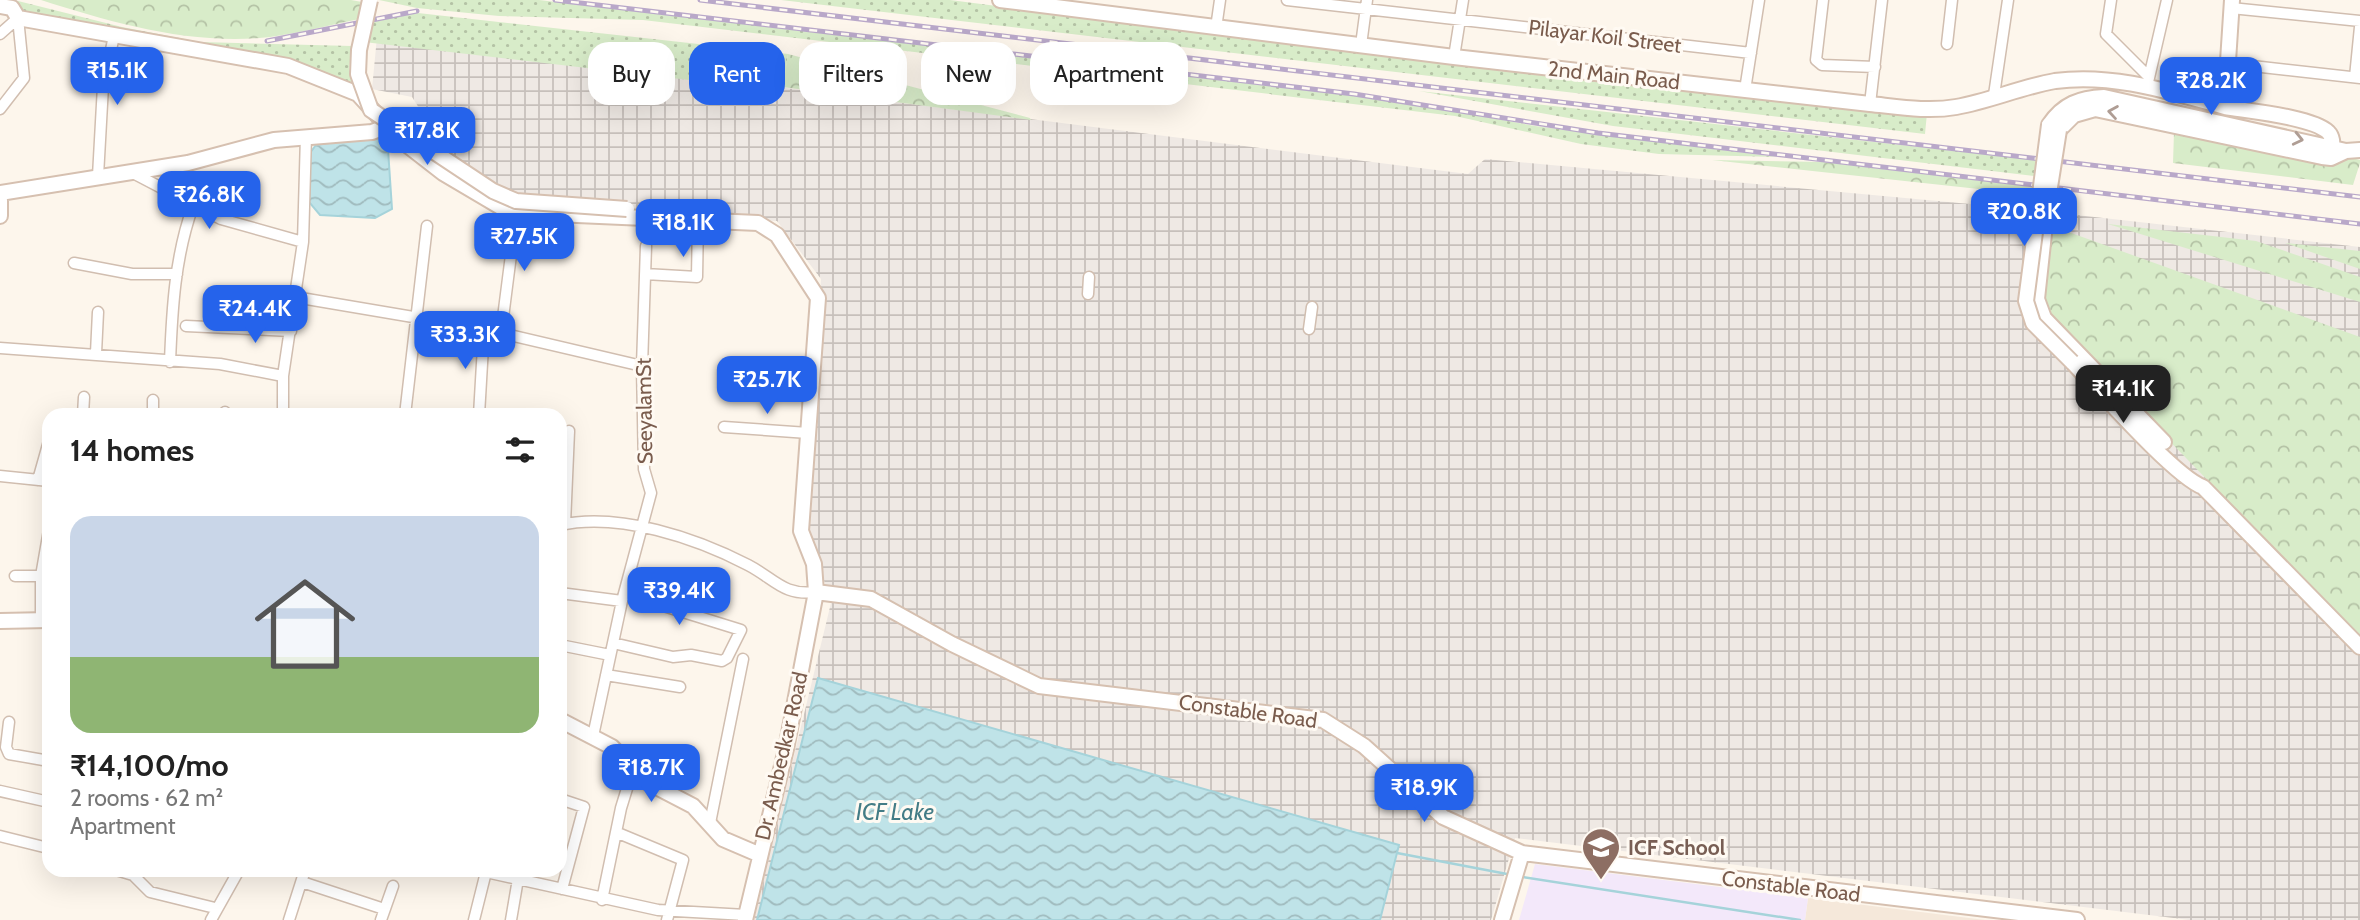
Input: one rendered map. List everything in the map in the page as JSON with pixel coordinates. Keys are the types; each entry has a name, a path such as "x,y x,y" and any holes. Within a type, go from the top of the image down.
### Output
{"street":[{"path":"370,0 359,50 358,74 371,110 493,191 516,201 626,209 660,218"},
{"name":"2nd Main Road","path":"1000,0 1454,57 1935,109 1959,107 1994,95 2057,81 2148,81 2225,107 2314,124 2328,132 2342,152"},
{"path":"1216,28 1220,0"},
{"name":"Pilayar Koil Street","path":"1287,0 1367,4 1460,19 1751,53"},
{"path":"1454,57 1464,0"},
{"path":"1745,90 1759,0"},
{"path":"1823,0 1816,60 1822,65 1875,67"},
{"path":"1870,104 1882,0"},
{"path":"1947,44 1952,0"},
{"path":"1994,95 2008,0"},
{"path":"2111,0 2106,34 2148,81"},
{"path":"2148,81 2167,0"},
{"path":"1362,45 1367,4"},
{"path":"2225,107 2232,4 2360,21"},
{"path":"0,6 12,8 18,18 24,78 0,109"},
{"path":"18,18 288,66 358,94 382,123 443,173 509,212 660,218"},
{"path":"0,34 18,18"},
{"path":"2226,63 2358,77 2360,27"},
{"path":"98,176 103,86 114,36"},
{"path":"2342,152 2104,96 2071,103 2056,114 2026,301 2033,323 2172,462 2203,487 2360,648"},
{"path":"0,204 98,176 188,163 242,147 306,136 352,134 382,123"},
{"path":"2054,127 2039,306 2044,318 2202,480 2203,487"},
{"path":"283,408 283,376 303,242 306,136"},
{"path":"133,173 193,206 242,226 303,242"},
{"path":"170,362 183,228 193,206"},
{"path":"501,333 511,256 509,212"},
{"name":"Dr. Ambedkar Road","path":"660,218 758,223 777,235 818,298 801,531 814,564 816,592 786,748 758,854 745,917"},
{"path":"645,274 697,277 698,220"},
{"path":"406,408 419,316 427,226"},
{"name":"SeeyalamSt","path":"593,736 610,655 651,493 644,469 642,366 646,246"},
{"path":"74,263 132,274 177,274"},
{"path":"1088,294 1089,277"},
{"path":"295,297 419,316 642,366"},
{"path":"1310,328 1312,307"},
{"path":"96,353 98,312"},
{"path":"186,326 291,331"},
{"path":"478,408 484,329"},
{"path":"0,348 220,364 283,376"},
{"path":"84,408 85,397"},
{"path":"153,400 153,408"},
{"path":"724,427 808,433"},
{"path":"567,458 569,431"},
{"path":"0,476 42,480"},
{"path":"567,524 607,521 643,526 749,566 796,594 816,592"},
{"path":"42,570 42,587"},
{"path":"15,576 41,576"},
{"name":"Constable Road","path":"816,592 872,599 952,644 1039,686 1323,720 1364,746 1443,817 1522,853 2077,920"},
{"path":"567,594 624,598 741,630 727,658 722,661 691,655 673,657 613,643"},
{"path":"0,621 42,620"},
{"path":"567,646 610,655"},
{"path":"710,823 743,659"},
{"path":"606,675 680,687"},
{"path":"9,722 6,747 9,754 42,760"},
{"path":"567,723 612,747 643,780 693,806 723,839 758,854"},
{"path":"602,900 618,833 621,808 633,769"},
{"path":"0,791 42,800"},
{"path":"567,801 584,807 567,870"},
{"path":"618,833 683,860 668,915"},
{"path":"0,836 42,846"},
{"path":"1502,920 1522,853"},
{"path":"134,877 150,892 215,908"},
{"path":"211,920 215,908 235,877"},
{"path":"289,920 303,877"},
{"path":"474,920 485,877"},
{"path":"509,877 668,915 745,917"},
{"path":"562,889 565,877"},
{"path":"511,920 518,879"},
{"path":"302,882 384,909"},
{"path":"381,920 393,886"}],"shaded area":[{"path":"377,37 588,63 588,105 675,105 675,74 689,76 689,105 785,105 785,88 799,90 799,105 907,104 1468,174 1485,159 2024,209 2360,247 2360,920 2190,920 1515,838 1491,920 754,920 831,603 807,526 821,279 777,221 514,207 446,150 412,97 372,89"},
{"name":"ICF School","path":"1535,864 1808,898 1805,920 1519,920"},
{"path":"1808,898 1985,920 1805,920"}],"green space":[{"path":"14,0 122,27 200,42 352,46 349,69 356,89 288,64 21,14"},
{"path":"41,0 362,2 360,19 270,37 241,39 154,31"},
{"path":"379,0 539,0 896,42 829,42 643,20 499,16 417,8"},
{"path":"781,0 950,0 1298,45 1927,113 1925,134 1188,48 1188,42 1140,42"},
{"path":"418,13 689,43 689,80 675,78 675,42 588,42 588,68 364,42 369,22"},
{"path":"907,43 921,45 921,53 907,51"},
{"path":"785,54 788,54 785,76"},
{"path":"788,54 799,57 799,89 785,87"},
{"path":"1016,56 1030,58 1030,66 1016,64"},
{"path":"1188,76 1397,101 1535,126 1777,157 1659,154 1581,144 1455,116 1188,84"},
{"path":"907,85 921,89 921,105 981,105 1031,120 907,104"},
{"path":"1419,91 2036,160 2034,176 1613,126"},
{"path":"2174,132 2331,164 2348,157 2360,160 2360,163 2353,185 2173,163"},
{"path":"1712,160 1824,162 2035,187 2034,195"},
{"path":"2108,224 2256,241 2360,277 2360,302"},
{"path":"2049,225 2360,337 2360,637 2048,316 2043,302"},
{"path":"2285,243 2360,251 2360,269"}],"water":[{"path":"387,134 392,209 375,218 320,215 309,202 310,153 316,145"},
{"name":"ICF Lake","path":"818,678 1399,845 1380,920 757,920"}],"waterway":[{"path":"1397,853 1507,874"},
{"path":"1523,877 1800,920"}],"railway":[{"path":"555,0 1354,94 1598,133 2360,224"},
{"path":"700,0 2360,197"},
{"path":"267,41 417,11"}],"place":[{"name":"ICF School","path":"1601,881"}]}
